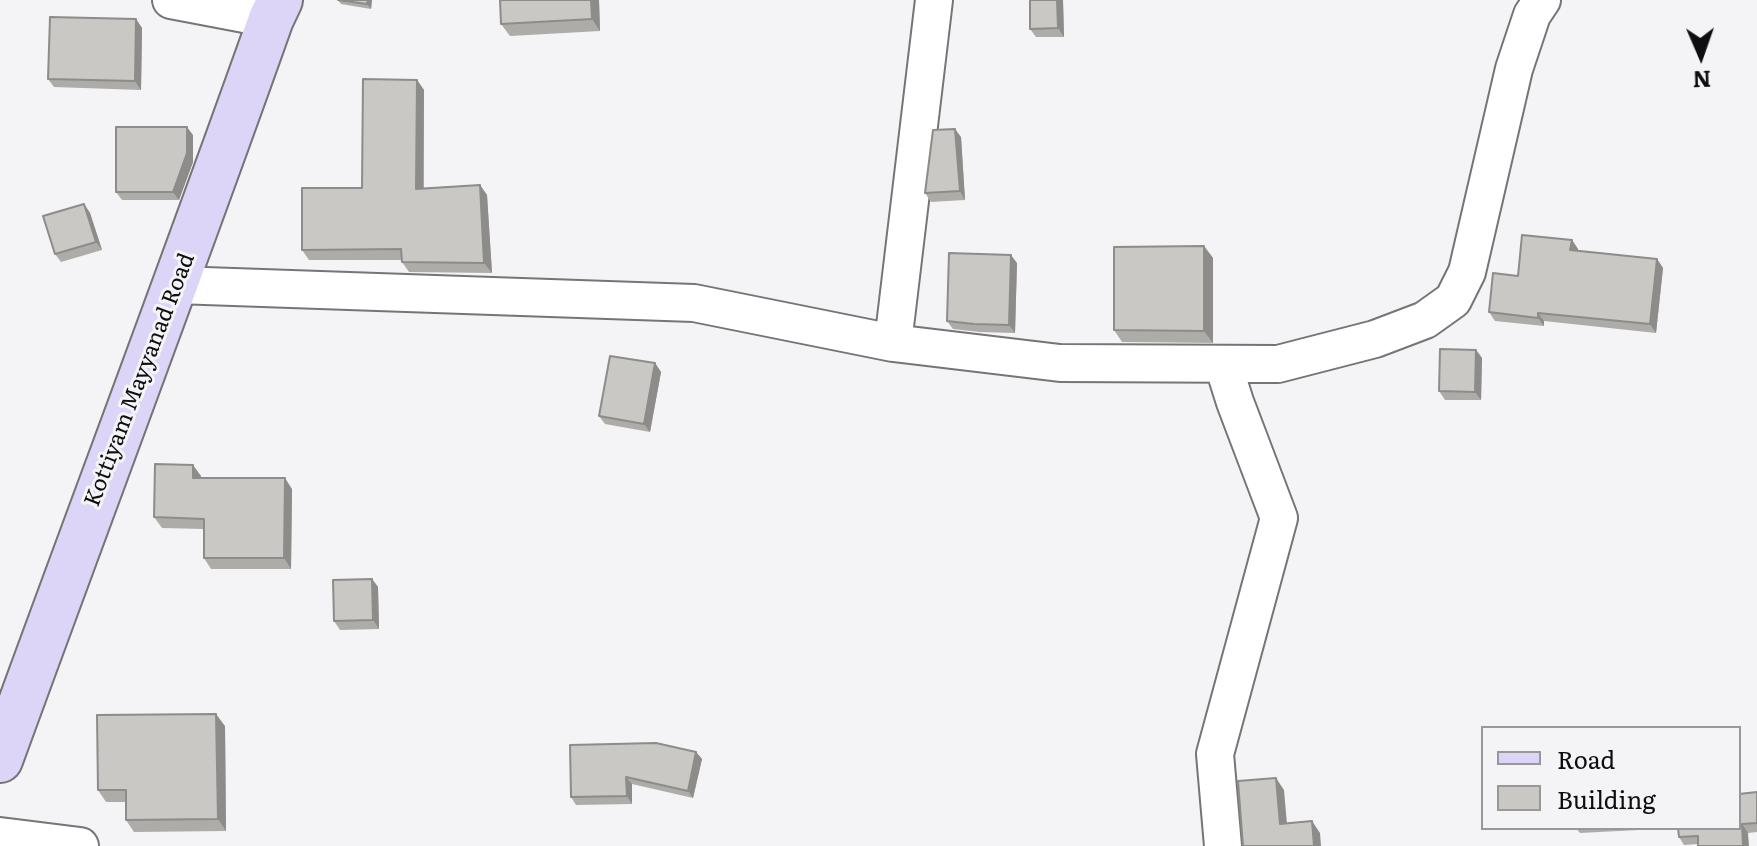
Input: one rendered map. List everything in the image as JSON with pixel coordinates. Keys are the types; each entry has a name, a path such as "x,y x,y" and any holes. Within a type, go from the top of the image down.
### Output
{"main road":[{"name":"Kottiyam Mayyanad Road","path":"0,760 276,9"}],"street":[{"path":"171,0 276,9"},
{"path":"893,343 934,0"},
{"path":"176,285 694,303 893,343 1060,363 1278,364 1375,339 1425,320 1453,300 1467,272 1514,69 1532,15 1542,0"},
{"path":"1223,364 1279,518 1215,754 1223,846"},
{"path":"0,836 80,846"}],"building":[{"path":"338,0 368,0 367,4"},
{"path":"500,0 591,0 592,19 501,24"},
{"path":"1030,0 1057,0 1058,28 1030,29"},
{"path":"50,17 136,19 135,81 48,79"},
{"path":"363,79 417,80 416,189 480,185 484,263 402,262 401,249 302,250 302,188 362,188"},
{"path":"116,127 187,127 187,153 173,192 116,192"},
{"path":"955,129 960,191 925,193 933,130"},
{"path":"84,204 96,242 55,254 43,216"},
{"path":"1522,235 1572,240 1570,250 1657,259 1650,324 1538,313 1538,318 1489,312 1493,273 1518,276"},
{"path":"1204,246 1204,331 1114,330 1114,247"},
{"path":"949,253 1011,255 1009,325 947,321"},
{"path":"1440,349 1476,350 1475,392 1439,391"},
{"path":"610,356 655,363 644,424 599,416"},
{"path":"155,464 193,465 193,478 285,478 284,558 204,558 204,519 154,517"},
{"path":"372,579 373,620 334,621 333,580"},
{"path":"216,714 218,819 126,820 126,790 98,790 97,715"},
{"path":"656,743 696,752 688,791 626,777 627,796 571,797 570,745"},
{"path":"1276,778 1280,824 1312,821 1314,846 1243,846 1238,781"},
{"path":"1757,792 1757,823 1742,824 1743,846 1698,846 1698,836 1679,837 1678,830 1741,830 1741,794"}]}
